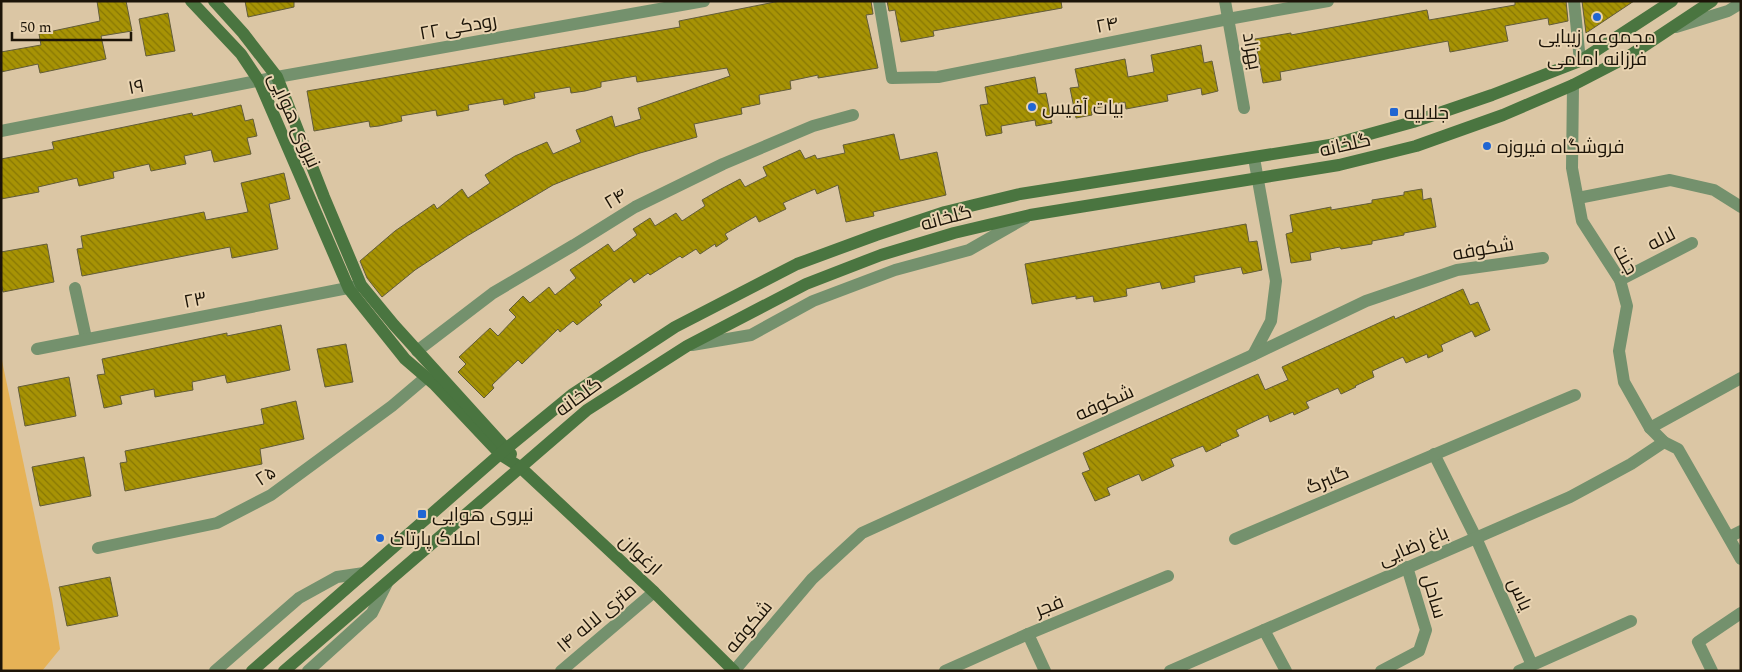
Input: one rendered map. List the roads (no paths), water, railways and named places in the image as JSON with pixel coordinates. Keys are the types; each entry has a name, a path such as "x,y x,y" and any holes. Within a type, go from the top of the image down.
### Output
{"main road":[{"name":"نیروی هوایی","path":"191,1 241,54 259,82 349,289 405,359 434,384 504,452"},
{"name":"نیروی هوایی","path":"214,1 243,33 277,77 361,285 504,452"},
{"name":"گلخانه","path":"252,671 573,394 675,326 798,264 945,212 1020,194 1330,145 1413,122 1492,95 1580,61 1672,1"},
{"name":"گلخانه","path":"284,671 587,410 687,346 806,284 881,255 954,233 1030,215 1339,165 1416,146 1503,115 1573,85 1629,56 1712,1"},
{"path":"405,359 417,351"},
{"name":"ارغوان","path":"504,452 654,592 734,671"}],"street":[{"name":"رودکی ۲۲","path":"277,77 704,1"},
{"name":"۲۴","path":"879,1 892,78 938,77 1328,1"},
{"name":"بهزاد","path":"1225,1 1244,108"},
{"path":"1574,1 1580,61"},
{"path":"1671,28 1728,11 1741,3"},
{"name":"۱۹","path":"1,131 277,77"},
{"name":"جنت","path":"1573,85 1572,168 1582,220 1620,280 1627,306 1619,351 1624,382 1650,428 1664,442 1678,449 1741,559"},
{"name":"۲۴","path":"417,351 493,293 635,207 723,164 813,126 853,115"},
{"path":"1253,355 1271,322 1276,281 1254,158"},
{"path":"1578,198 1670,180 1714,190 1741,207"},
{"path":"687,346 751,335 822,298 895,270 969,250 1030,215"},
{"name":"لاله","path":"1620,280 1692,243"},
{"name":"شکوفه","path":"734,671 812,579 862,533 1253,355 1366,301 1457,270 1543,258"},
{"name":"۲۳","path":"37,349 86,338 349,289 361,285"},
{"path":"75,288 86,338"},
{"name":"۲۵","path":"98,548 217,524 271,495 392,406 425,378"},
{"path":"1650,428 1741,378"},
{"name":"گلبرگ","path":"1235,539 1574,395"},
{"name":"باغ رضایی","path":"1170,671 1570,497 1631,464 1664,442"},
{"path":"1434,454 1476,538"},
{"path":"1728,537 1741,531"},
{"name":"یاس","path":"1476,538 1532,665"},
{"name":"ساحل","path":"1381,671 1419,651 1426,630 1407,567"},
{"path":"215,671 299,598 337,577 364,573"},
{"name":"فجر","path":"945,671 1028,634 1168,576"},
{"path":"308,671 372,613 387,582"},
{"name":"۱۴ متری لاله","path":"561,671 654,592"},
{"path":"1712,671 1698,642 1741,613"},
{"path":"1519,671 1631,621"},
{"path":"1264,630 1286,671"},
{"path":"1028,634 1045,671"}],"place":[{"name":"مجموعه زیبایی فرزانه امامی","path":"1597,17"},
{"name":"بیات آفیس","path":"1032,107"},
{"name":"جلالیه","path":"1394,112"},
{"name":"فروشگاه فیروزه","path":"1487,146"},
{"name":"نیروی هوایی","path":"422,514"},
{"name":"املاک پارتاک","path":"380,538"}]}
